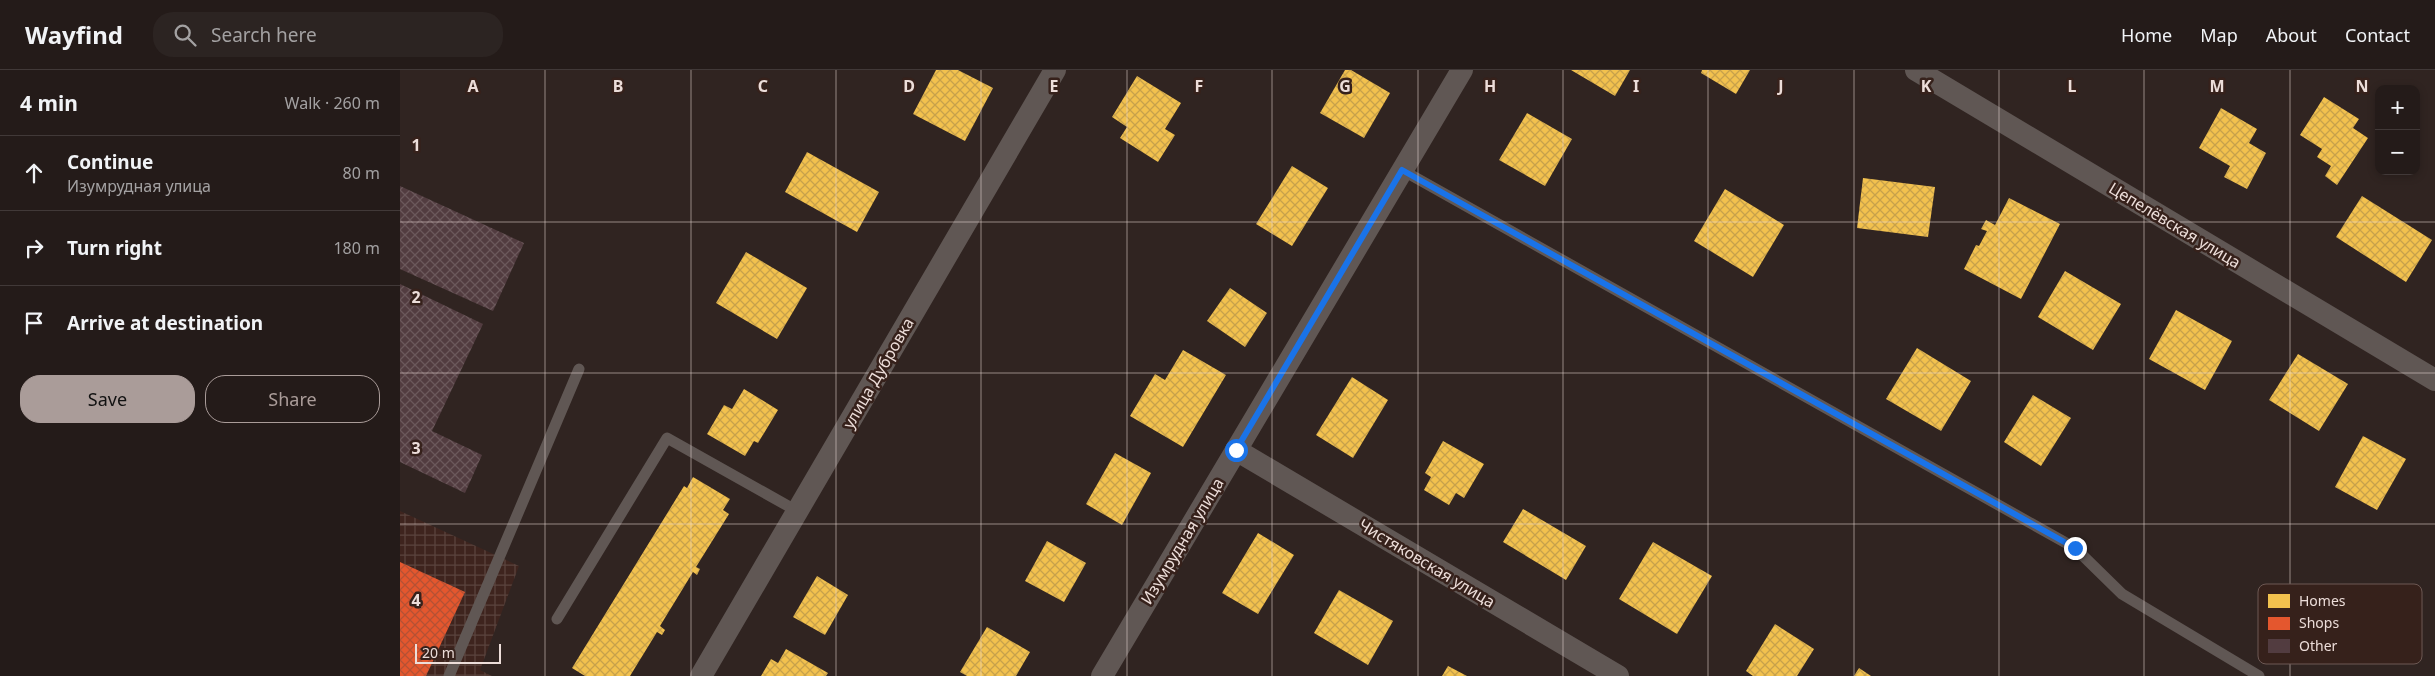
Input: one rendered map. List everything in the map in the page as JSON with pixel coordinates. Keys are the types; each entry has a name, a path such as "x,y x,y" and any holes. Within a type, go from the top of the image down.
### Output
{"street":[{"name":"улица Дубровка","path":"701,676 1055,70"},
{"name":"Изумрудная улица","path":"1102,676 1462,70"},
{"name":"Цепелёвская улица","path":"1916,70 2435,380"},
{"name":"Чистяковская улица","path":"1236,450 1618,676"}],"lane":[{"path":"1402,170 2075,548 2122,594 2259,676"},
{"path":"449,676 579,369"},
{"path":"557,620 667,438 797,511"}],"shaded area":[{"path":"400,511 519,566 480,670 492,676 400,676"}],"building: Homes":[{"path":"936,70 958,70 993,88 965,141 913,114"},
{"path":"1345,70 1351,70 1390,93 1364,138 1320,113"},
{"path":"1571,70 1630,70 1615,96"},
{"path":"1702,70 1750,70 1736,94 1701,73"},
{"path":"1137,76 1181,103 1165,129 1175,135 1158,162 1120,138 1127,127 1112,117"},
{"path":"2324,97 2359,119 2353,128 2368,138 2337,185 2325,176 2331,166 2317,157 2322,149 2300,135"},
{"path":"2221,108 2257,129 2249,143 2266,153 2247,189 2224,177 2230,166 2199,148"},
{"path":"1527,113 1572,139 1545,186 1499,160"},
{"path":"807,152 879,192 857,232 785,192"},
{"path":"1292,166 1328,188 1292,246 1256,224"},
{"path":"1863,178 1935,187 1928,237 1857,228"},
{"path":"1725,189 1784,225 1753,277 1694,241"},
{"path":"2362,196 2432,240 2406,282 2336,237"},
{"path":"2009,198 2060,224 2021,299 1964,269 1976,245 1979,246 1987,231 1981,229 1986,220 1995,225"},
{"path":"746,252 807,288 777,339 716,303"},
{"path":"2065,271 2121,304 2093,350 2038,317"},
{"path":"1230,288 1267,313 1245,347 1207,321"},
{"path":"2176,310 2232,341 2205,390 2149,359"},
{"path":"1917,348 1971,381 1941,431 1886,399"},
{"path":"1183,350 1226,375 1183,447 1130,416 1155,374 1165,380"},
{"path":"2298,354 2348,384 2319,431 2269,400"},
{"path":"1352,377 1388,400 1353,458 1316,435"},
{"path":"744,389 778,410 758,443 754,441 745,456 707,434 724,405 732,409"},
{"path":"2033,395 2071,418 2041,466 2004,442"},
{"path":"2363,436 2406,459 2377,510 2335,487"},
{"path":"1443,441 1484,464 1464,498 1456,493 1449,505 1424,490 1431,477 1425,473"},
{"path":"1115,453 1151,473 1122,525 1086,504"},
{"path":"693,477 730,499 723,510 729,514 696,567 700,569 697,575 693,572 660,626 665,630 662,635 657,632 630,676 585,676 572,668 684,486 687,488"},
{"path":"1523,509 1586,546 1566,580 1503,542"},
{"path":"1258,533 1294,555 1258,614 1222,593"},
{"path":"1047,541 1086,563 1064,602 1025,581"},
{"path":"1653,542 1712,576 1677,634 1619,599"},
{"path":"817,576 848,595 825,635 793,617"},
{"path":"1339,590 1393,621 1368,665 1314,633"},
{"path":"1775,624 1814,649 1797,676 1753,676 1746,671"},
{"path":"987,627 1030,652 1016,676 967,676 960,672"},
{"path":"786,649 828,673 826,676 761,676 771,659 778,663"},
{"path":"1448,666 1467,676 1442,676"},
{"path":"1859,668 1871,676 1854,676"}],"building: Shops":[{"path":"400,562 465,592 426,676 400,676"}],"building: Other":[{"path":"400,186 524,243 493,311 400,269"},
{"path":"400,284 483,324 432,431 482,455 465,493 400,462"}],"route":[{"path":"1236,450 1402,170 2075,548"}]}
